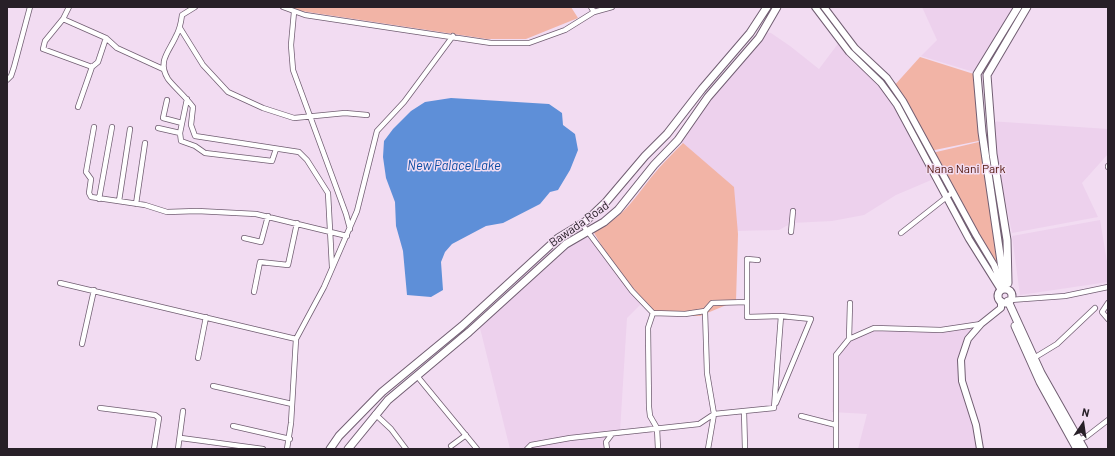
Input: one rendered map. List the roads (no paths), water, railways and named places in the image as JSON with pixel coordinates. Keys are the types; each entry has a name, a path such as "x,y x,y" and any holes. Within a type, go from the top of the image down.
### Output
{"main road":[{"path":"330,449 339,436 382,392 462,326 558,238 582,224 606,202 645,156 668,134 702,89 750,33 767,7"},
{"name":"Bawada Road","path":"348,449 375,414 388,400 469,332 566,244 586,231 604,222 618,210 654,166 678,140 708,97 759,38 778,7"},
{"path":"815,7 849,52 881,83 897,105 969,239 1005,290 1012,295 1001,308 981,324 968,339 961,360 962,381 977,430 980,449"},
{"path":"824,7 855,48 887,78 903,101 994,265 1005,290"},
{"path":"1005,290 982,132 977,74 1018,7"},
{"path":"1027,7 987,76 993,154 1007,240 1005,290 998,296 1006,301 1034,358 1084,449"},
{"path":"980,103 988,102"},
{"path":"1006,301 1040,382 1077,449"}],"street":[{"path":"7,80 11,76 14,67 30,7"},
{"path":"69,7 63,19 45,41 43,49 92,67"},
{"path":"195,7 182,15 180,28 164,56 163,69 169,80 193,107 191,125 195,136 299,152 307,160 328,193 332,268"},
{"path":"283,7 305,15 453,36 491,43 529,43 565,30 594,12 612,7"},
{"path":"590,7 594,12"},
{"path":"294,12 291,44 293,70 311,116 350,229"},
{"path":"63,19 106,38 117,48 163,69"},
{"path":"180,28 203,65 228,92 263,108 294,118 345,113 367,115"},
{"path":"286,449 290,439 296,339 324,287 350,229 363,194 376,131 404,102 453,36"},
{"path":"78,107 92,67 98,62 106,38"},
{"path":"187,99 180,133 181,141 195,146 205,152 272,161 276,149"},
{"path":"167,100 163,118 182,123"},
{"path":"94,127 86,172 91,180 89,195 91,197 99,200 136,204 167,212 197,211 268,216 347,236"},
{"path":"99,200 112,127"},
{"path":"158,128 180,133"},
{"path":"119,201 130,129"},
{"path":"136,204 145,143"},
{"path":"901,233 953,192"},
{"path":"791,232 793,211"},
{"path":"244,238 261,242 268,216"},
{"path":"254,292 260,262 288,265 298,224"},
{"path":"582,224 632,291 653,313 690,314 705,311 712,303 747,302"},
{"path":"758,260 747,259 747,317 781,316 811,319 774,408"},
{"path":"60,283 296,339"},
{"path":"1006,301 1065,296 1108,287"},
{"path":"82,344 94,290"},
{"path":"850,303 850,339"},
{"path":"1108,303 1102,312 1108,319"},
{"path":"1034,358 1058,344 1095,308"},
{"path":"705,311 707,373 714,414 708,449"},
{"path":"653,313 648,328 649,407 650,416 656,428 658,449"},
{"path":"774,408 781,316"},
{"path":"198,358 206,317"},
{"path":"836,449 836,354 850,339 874,328 941,330 981,324"},
{"path":"417,376 476,449"},
{"path":"213,386 292,404"},
{"path":"100,408 155,415 159,418 154,449"},
{"path":"527,449 531,445 656,428 699,424 714,414 774,408"},
{"path":"178,449 183,411"},
{"path":"744,411 745,449"},
{"path":"375,414 391,429 406,449"},
{"path":"801,416 836,425"},
{"path":"1078,440 1086,437 1108,420"},
{"path":"233,426 290,439"},
{"path":"607,449 606,442 612,434"},
{"path":"451,446 466,435"},
{"path":"180,438 263,449"}],"water":[{"name":"New Palace Lake","path":"451,98 549,104 562,113 563,125 575,134 578,150 570,170 558,190 550,192 540,204 503,223 486,226 452,244 445,252 441,262 443,290 431,297 407,295 403,251 396,226 395,202 386,178 383,157 384,141 393,129 411,111 425,102"}],"park label":[{"name":"Nana Nani Park","path":"966,169"}]}
